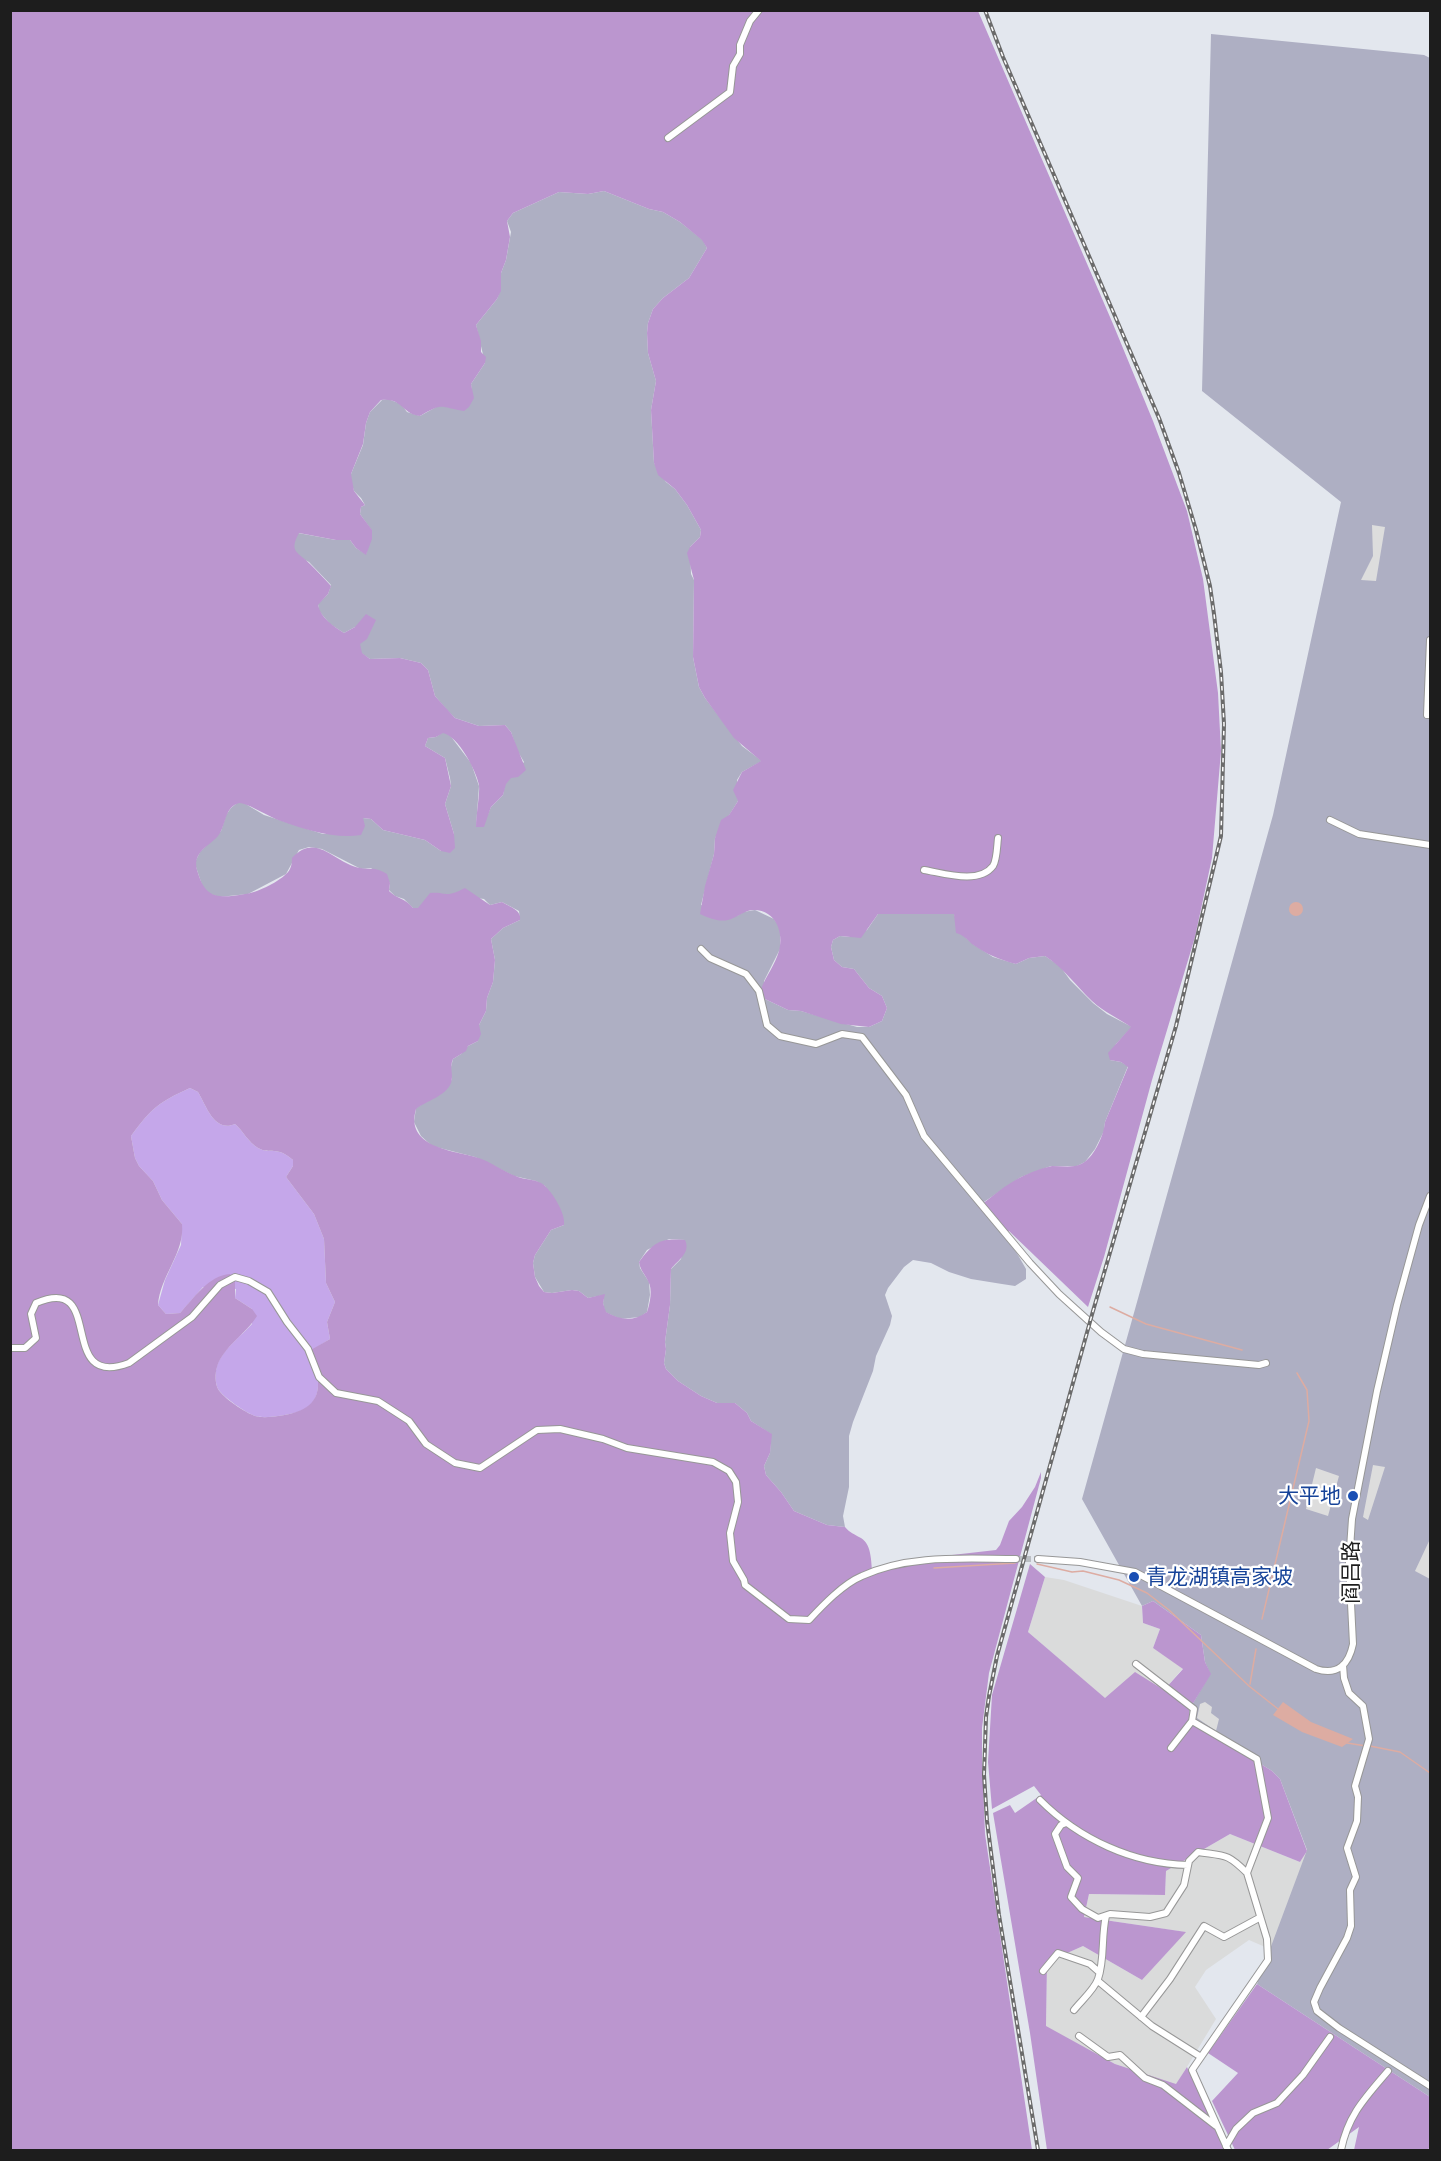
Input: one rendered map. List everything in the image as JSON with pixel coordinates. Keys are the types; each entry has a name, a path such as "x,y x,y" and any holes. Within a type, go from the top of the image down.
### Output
{"street":[{"path":"668,138 730,92 734,66 740,54 740,45 750,21 759,10"},
{"path":"1431,640 1427,715 1431,715"},
{"path":"1330,820 1359,834 1431,844"},
{"path":"924,870 966,876 984,875 994,865 998,838"},
{"path":"701,949 710,958 746,974 759,992 767,1025 780,1036 816,1044 842,1034 862,1037 906,1095 924,1136 970,1194 1059,1294 1101,1332 1124,1349 1143,1354 1259,1365 1266,1363"},
{"name":"阎吕路","path":"1344,1665 1350,1656 1353,1644 1349,1563 1352,1519 1377,1391 1397,1305 1419,1225 1431,1196"},
{"path":"10,1348 25,1348 36,1338 31,1314 36,1303 49,1297 62,1299 77,1311 85,1349 91,1360 109,1367 129,1363 192,1317 220,1285 235,1277 249,1281 268,1292 308,1349 319,1377 336,1393 378,1401 409,1421 426,1444 455,1463 480,1468 537,1430 560,1429 603,1439 627,1448 713,1462 729,1472 736,1482 738,1502 730,1533 733,1561 745,1585 789,1619 809,1620 826,1602 860,1576 906,1562 1016,1559"},
{"path":"1038,1559 1080,1562 1135,1572 1316,1670 1331,1671 1344,1665 1344,1678 1349,1693 1363,1706 1369,1739 1355,1786 1358,1797 1357,1821 1347,1848 1356,1877 1350,1890 1351,1926 1314,2002 1317,2011 1339,2028 1431,2086"},
{"path":"1136,1664 1194,1709 1192,1721 1171,1749"},
{"path":"1192,1721 1257,1758 1268,1818 1247,1873"},
{"path":"1040,1800 1066,1823 1094,1841 1162,1865 1188,1865"},
{"path":"1066,1823 1061,1825 1055,1834 1067,1867 1078,1878 1071,1897 1082,1909 1098,1918 1110,1914 1150,1917 1166,1913 1184,1885 1188,1865 1194,1854 1198,1852 1224,1854 1247,1873 1267,1939 1268,1960 1192,2070 1227,2148"},
{"path":"1074,2010 1098,1981 1104,1946 1102,1932 1106,1917"},
{"path":"1141,2017 1170,1979 1204,1926 1224,1937 1259,1918"},
{"path":"1043,1971 1058,1953 1090,1964 1099,1972"},
{"path":"1098,1981 1152,2026 1201,2057"},
{"path":"1079,2036 1108,2057 1120,2055 1145,2078 1163,2085 1217,2126"},
{"path":"1227,2148 1236,2129 1253,2113 1277,2103 1303,2075 1330,2037"},
{"path":"1341,2151 1346,2128 1365,2097 1388,2071"}],"shaded area":[{"path":"11,11 978,11 1113,324 1187,511 1203,579 1218,693 1221,751 1212,858 1195,937 1088,1307 1009,1231 1003,1234 978,1207 1024,1175 1052,1166 1075,1166 1092,1155 1100,1142 1105,1122 1128,1067 1121,1062 1110,1060 1108,1053 1131,1027 1097,1005 1045,956 1029,958 1016,964 977,948 956,933 954,914 878,914 861,938 840,936 833,940 831,947 834,960 842,967 854,969 869,988 882,996 887,1008 882,1021 869,1027 841,1024 801,1011 788,1010 765,999 761,989 775,961 780,944 777,924 768,914 750,910 724,920 700,914 714,854 715,838 721,820 729,815 738,801 733,790 742,772 761,761 734,738 699,687 693,657 694,580 687,553 700,537 701,530 675,489 658,475 654,463 651,410 656,381 648,353 648,323 653,309 663,298 689,278 707,248 702,240 680,222 663,212 649,209 604,191 588,194 559,192 513,213 507,221 510,237 501,273 501,291 476,325 481,341 481,352 486,357 485,363 471,384 474,398 469,407 464,411 438,407 420,416 414,415 398,403 381,400 370,412 363,444 351,474 354,491 365,505 361,507 360,514 372,530 372,539 366,555 350,540 336,540 299,533 296,540 296,552 331,586 328,594 318,605 328,621 344,633 355,627 366,614 376,620 367,639 360,644 362,653 370,659 400,658 421,663 428,670 435,696 455,718 479,726 505,725 511,732 526,770 518,777 511,778 506,784 503,795 491,807 484,827 476,827 479,785 470,763 455,740 449,735 443,733 428,738 425,746 445,758 451,786 445,804 454,834 455,848 450,853 441,851 425,840 383,830 371,819 363,818 365,826 361,835 331,835 291,824 239,803 228,812 220,833 200,853 196,864 201,882 210,893 221,896 236,895 255,892 272,884 288,872 292,858 301,851 318,848 351,865 376,869 387,874 390,883 389,891 413,908 418,908 430,893 449,894 465,888 490,905 502,902 517,911 520,920 503,928 491,939 495,960 493,982 487,998 486,1011 479,1025 481,1034 478,1041 453,1059 452,1080 448,1088 416,1109 414,1122 417,1132 432,1145 481,1159 513,1175 538,1182 551,1193 561,1210 564,1225 551,1230 535,1255 533,1263 535,1277 544,1292 572,1290 579,1291 588,1298 605,1294 603,1303 606,1312 616,1317 632,1319 647,1312 650,1296 650,1284 639,1262 658,1243 685,1240 685,1253 671,1269 670,1305 665,1342 666,1369 678,1381 701,1396 717,1403 735,1403 747,1413 751,1421 772,1434 770,1453 764,1466 766,1475 794,1511 827,1525 845,1527 861,1538 867,1544 870,1552 872,1569 899,1561 996,1550 1009,1521 1022,1507 1035,1487 1041,1472 989,1673 982,1728 985,1834 1032,2150 11,2150","holes":["190,1088 198,1092 212,1116 221,1125 235,1124 258,1148 278,1151 293,1160 293,1166 286,1177 314,1214 324,1239 326,1283 335,1302 327,1322 330,1339 309,1351 317,1374 317,1391 311,1403 300,1411 269,1417 255,1416 235,1405 218,1389 216,1375 220,1360 257,1316 252,1309 235,1298 235,1280 230,1274 222,1275 208,1283 180,1313 166,1314 158,1305 163,1284 180,1245 182,1224 162,1200 153,1181 139,1166 135,1158 131,1136 150,1112 162,1102"]},
{"path":"1211,34 1424,55 1430,58 1430,2097 1257,1984 1307,1850 1280,1779 1272,1771 1189,1719 1189,1710 1210,1674 1205,1662 1201,1635 1153,1601 1142,1606 1082,1499 1273,815 1341,502 1202,391"},
{"path":"604,191 649,209 663,212 703,240 707,248 689,278 663,298 653,309 648,323 648,353 656,381 651,410 654,463 666,482 675,489 687,505 701,530 700,537 690,547 691,574 694,580 693,657 699,687 742,746 762,761 742,772 737,780 738,801 715,838 714,854 701,905 737,916 743,912 755,910 774,919 780,927 780,949 764,981 765,999 788,1010 801,1011 857,1027 869,1027 882,1021 887,1008 882,996 869,988 854,969 842,967 834,960 831,947 833,940 840,936 849,937 867,930 878,914 954,914 963,935 993,957 1016,964 1029,958 1045,956 1060,966 1070,980 1093,1003 1107,1014 1132,1027 1116,1044 1110,1060 1128,1066 1105,1122 1104,1131 1085,1162 1077,1166 1051,1166 1021,1177 978,1206 1006,1237 1018,1255 1026,1269 1026,1279 1015,1286 971,1279 931,1263 913,1260 904,1267 888,1288 885,1295 892,1316 890,1325 876,1356 873,1371 849,1436 849,1487 843,1516 845,1527 827,1525 794,1511 766,1475 764,1466 770,1453 771,1434 751,1421 747,1413 735,1403 717,1403 701,1396 678,1381 666,1369 665,1342 670,1305 671,1269 681,1259 685,1240 669,1239 647,1250 639,1262 649,1282 650,1295 647,1312 640,1317 620,1319 605,1312 604,1295 588,1298 579,1291 572,1290 544,1292 535,1277 533,1263 535,1255 551,1230 564,1225 545,1186 536,1181 514,1176 475,1157 432,1146 421,1136 414,1122 416,1108 447,1088 452,1079 450,1071 453,1059 478,1041 479,1025 486,1011 487,998 493,982 495,960 491,939 503,928 520,920 519,911 502,902 490,905 484,899 452,895 442,895 418,909 413,908 404,899 395,896 389,890 390,883 371,868 361,869 322,849 309,847 299,850 286,874 248,894 219,897 207,893 196,867 196,860 200,852 221,831 226,815 237,803 244,803 264,815 323,834 332,834 363,818 371,819 383,830 425,840 441,851 454,834 445,804 451,786 445,758 425,746 428,738 436,737 443,732 449,734 471,763 479,786 476,827 503,795 505,784 524,762 511,732 505,725 479,726 455,718 435,696 428,670 421,663 400,658 370,659 361,653 355,627 344,633 330,624 319,611 318,604 328,594 331,585 309,562 299,557 294,550 294,540 298,533 336,540 350,540 356,548 366,554 372,531 360,514 361,507 365,505 354,491 351,474 363,445 370,412 382,400 388,399 401,404 407,412 420,416 438,406 446,405 456,409 472,392 471,384 485,363 476,325 497,299 500,291 501,273 511,232 507,221 513,213 559,192 588,194"},
{"path":"1372,525 1385,527 1376,581 1361,580 1373,556"},
{"path":"1296,902 1301,904 1303,909 1301,914 1296,916 1291,914 1289,909 1291,904"},
{"path":"190,1088 198,1092 212,1116 221,1125 235,1124 258,1148 278,1151 293,1160 293,1166 286,1177 314,1214 324,1239 326,1283 335,1302 327,1322 330,1339 309,1352 317,1374 317,1391 311,1404 300,1411 272,1417 255,1416 235,1404 218,1389 216,1374 219,1360 252,1324 252,1309 235,1298 236,1289 203,1287 180,1313 166,1314 158,1305 165,1280 181,1245 182,1224 162,1200 153,1181 139,1166 135,1158 131,1136 156,1107"},
{"path":"1373,1465 1385,1467 1368,1520 1363,1517"},
{"path":"1316,1468 1339,1476 1328,1516 1306,1509"},
{"path":"1430,1539 1430,1579 1415,1571"},
{"path":"1030,1564 1045,1577 1028,1632 1105,1698 1135,1672 1164,1690 1183,1669 1153,1648 1160,1629 1143,1623 1142,1606 1153,1601 1201,1635 1205,1662 1211,1674 1189,1710 1189,1719 1272,1771 1280,1779 1307,1851 1300,1862 1230,1834 1166,1871 1165,1895 1089,1894 1084,1917 1186,1932 1142,1980 1083,1946 1047,1962 1046,2026 1115,2064 1176,2084 1187,2067 1225,2150 1047,2150 993,1813 1010,1805 1015,1813 1041,1795 1034,1786 992,1809 988,1762 992,1695"},
{"path":"1045,1577 1064,1580 1142,1606 1143,1623 1160,1629 1153,1648 1183,1668 1164,1690 1105,1699 1028,1632"},
{"path":"1205,1702 1212,1707 1211,1713 1219,1719 1216,1731 1197,1718 1200,1704"},
{"path":"1283,1702 1311,1722 1353,1739 1342,1747 1302,1732 1273,1715"},
{"path":"1230,1834 1300,1862 1316,1835 1309,1966 1249,1940 1206,1970 1195,1987 1216,2019 1176,2085 1115,2064 1046,2027 1047,1962 1083,1946 1142,1980 1185,1932 1084,1917 1089,1894 1165,1895 1166,1871"},
{"path":"1257,1984 1430,2097 1430,2148 1426,2150 1354,2150 1359,2127 1327,2150 1235,2150 1212,2101 1238,2073 1208,2053"}],"waterway":[{"path":"1110,1307 1146,1324 1242,1350"},
{"path":"1262,1619 1309,1421 1307,1390 1297,1373"},
{"path":"934,1568 1015,1563"},
{"path":"1037,1564 1072,1572 1083,1571 1119,1580 1147,1593 1169,1610 1249,1686 1278,1709"},
{"path":"1250,1684 1256,1649"},
{"path":"1347,1743 1366,1746"},
{"path":"1370,1746 1400,1752 1430,1773"}],"tunnel":[{"path":"1016,1559 1038,1559"}],"railway":[{"path":"985,10 1003,57 1159,418 1179,473 1210,586 1221,672 1224,724 1221,836 1176,1026 1093,1311 997,1656 986,1717 984,1775 987,1821 999,1915 1038,2150"}],"place":[{"name":"大平地","path":"1353,1496"},
{"name":"青龙湖镇高家坡","path":"1134,1577"}]}
